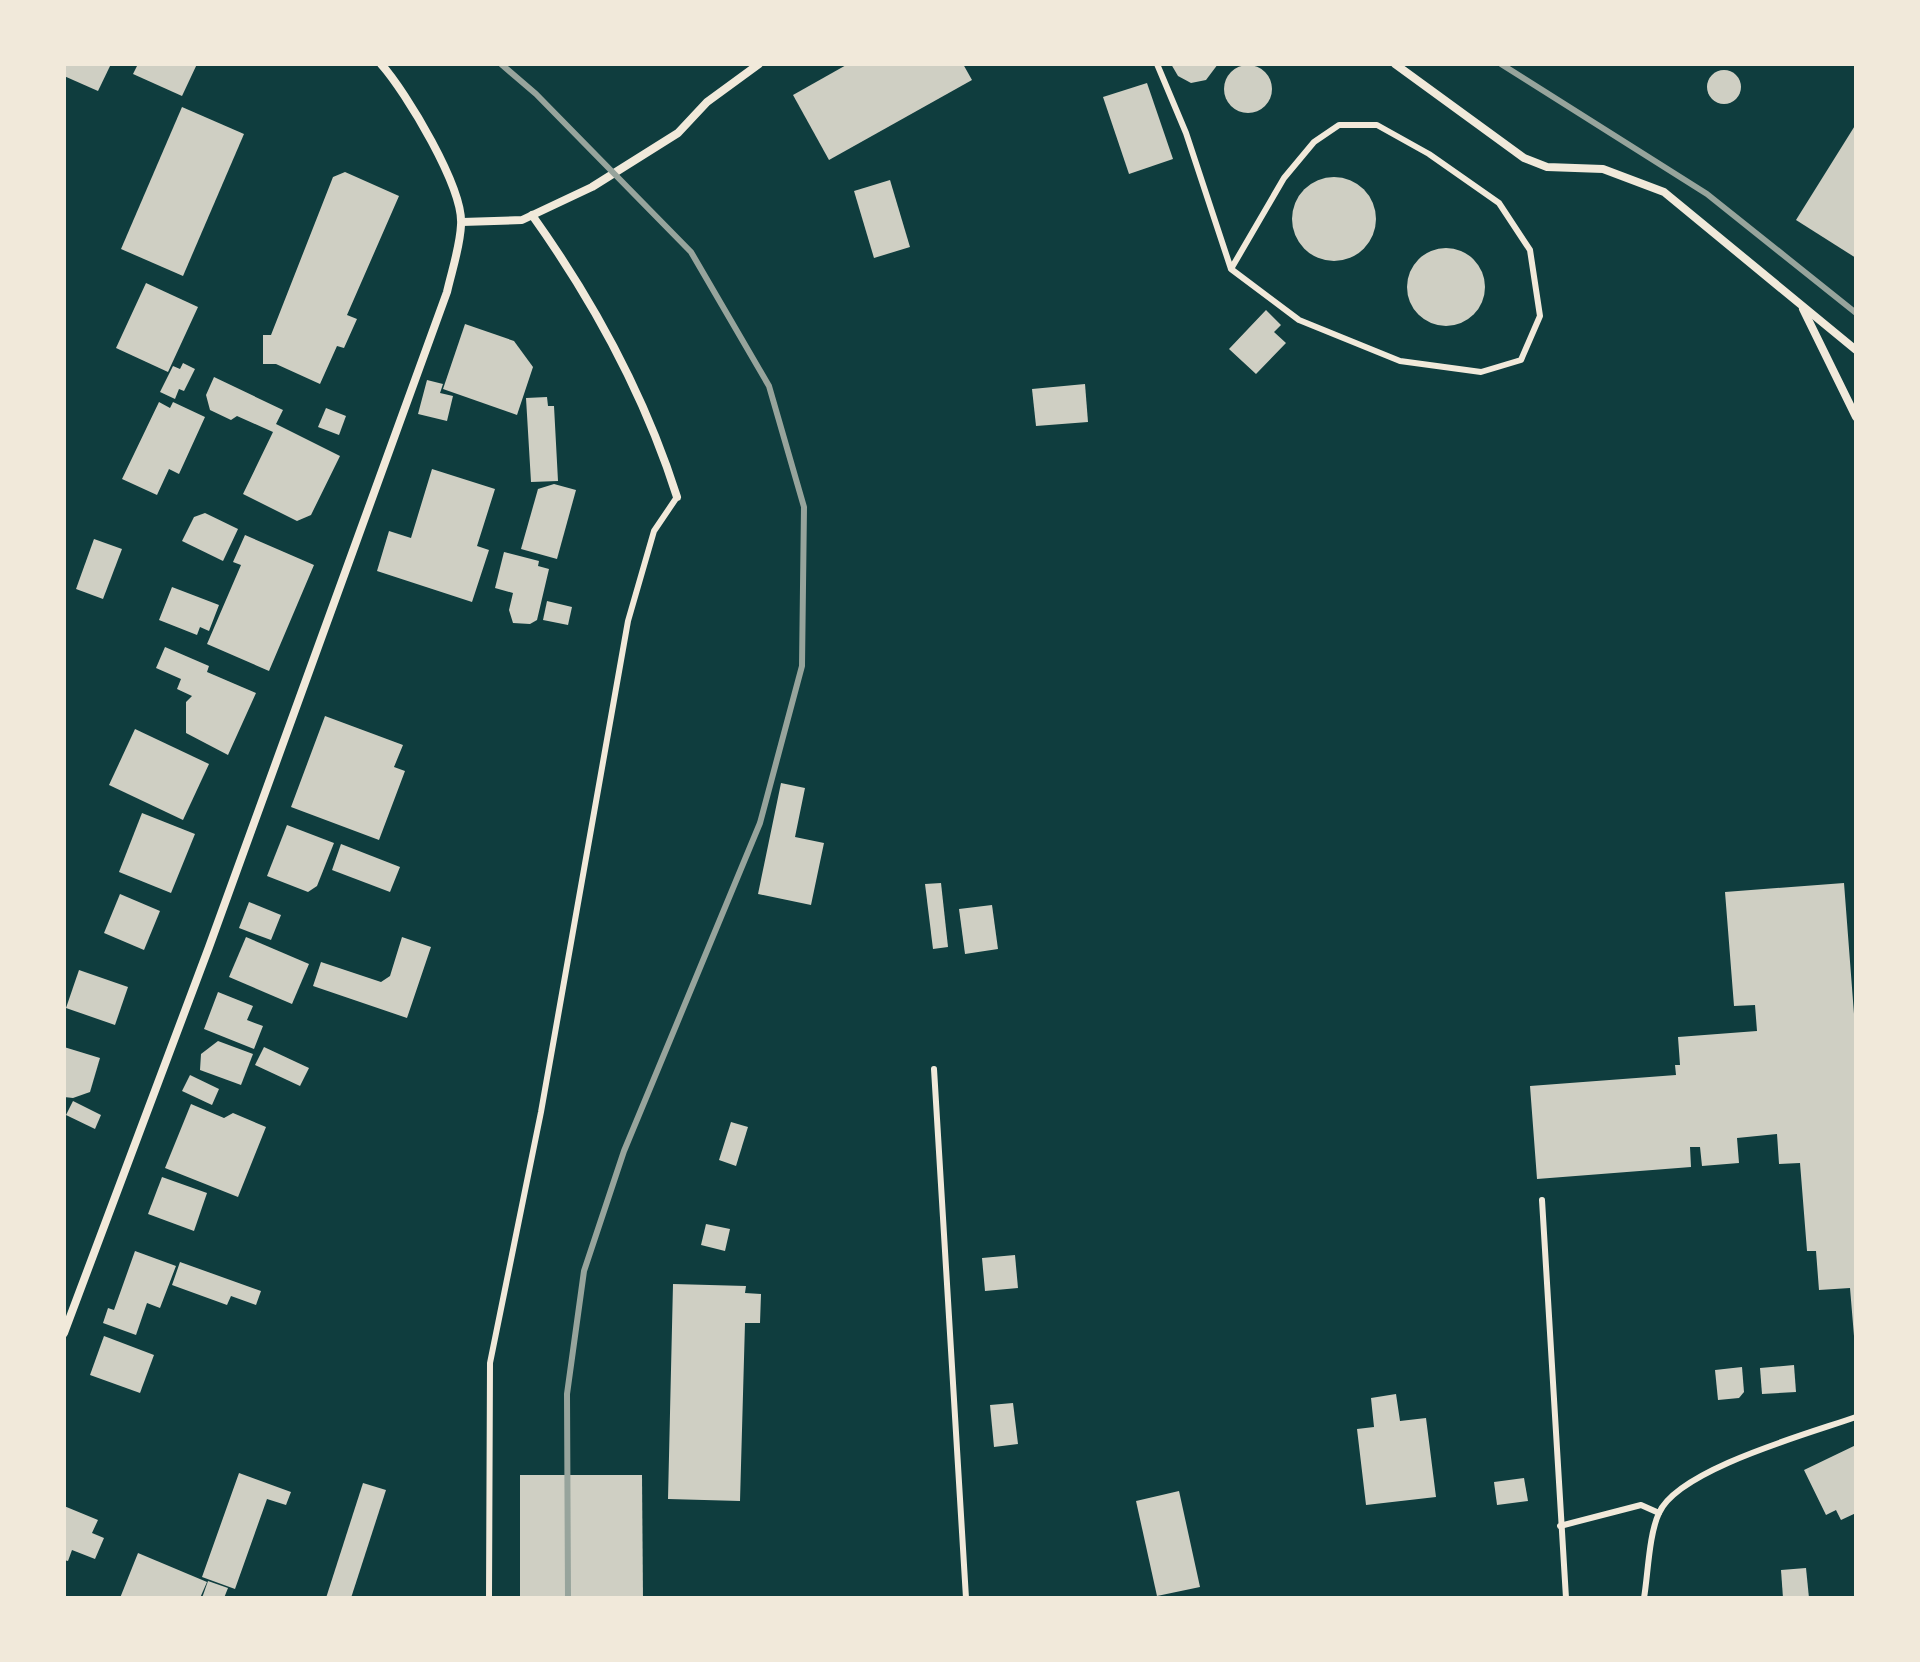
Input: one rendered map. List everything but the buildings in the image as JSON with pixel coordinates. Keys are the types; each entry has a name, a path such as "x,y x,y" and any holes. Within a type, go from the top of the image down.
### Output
{"street":[{"path":"64,1333 447,292 462,222 443,167 396,81 381,64"},
{"path":"462,222 522,220 592,187 678,133 707,102 759,64"},
{"path":"1395,64 1524,158 1547,167 1603,169 1664,192 1856,350"},
{"path":"532,215 578,280 593,308 658,435 677,497"},
{"path":"1801,304 1856,417"}],"lane":[{"path":"1157,64 1186,133 1231,269 1299,320 1400,361 1481,372 1521,360 1540,316 1530,250 1499,203 1429,154 1377,125 1339,125 1314,142 1284,178 1231,269"},
{"path":"489,1598 490,1363 541,1112 628,621 654,531 677,497"},
{"path":"934,1069 966,1598"},
{"path":"1542,1200 1566,1598"},
{"path":"1644,1598 1659,1513 1675,1490 1741,1457 1856,1417"},
{"path":"1560,1526 1641,1505 1659,1513"}],"railway":[{"path":"501,64 536,94 691,252 769,386 804,507 802,666 760,823 624,1151 584,1271 567,1394 568,1598"},
{"path":"1501,64 1707,194 1856,313"}]}
